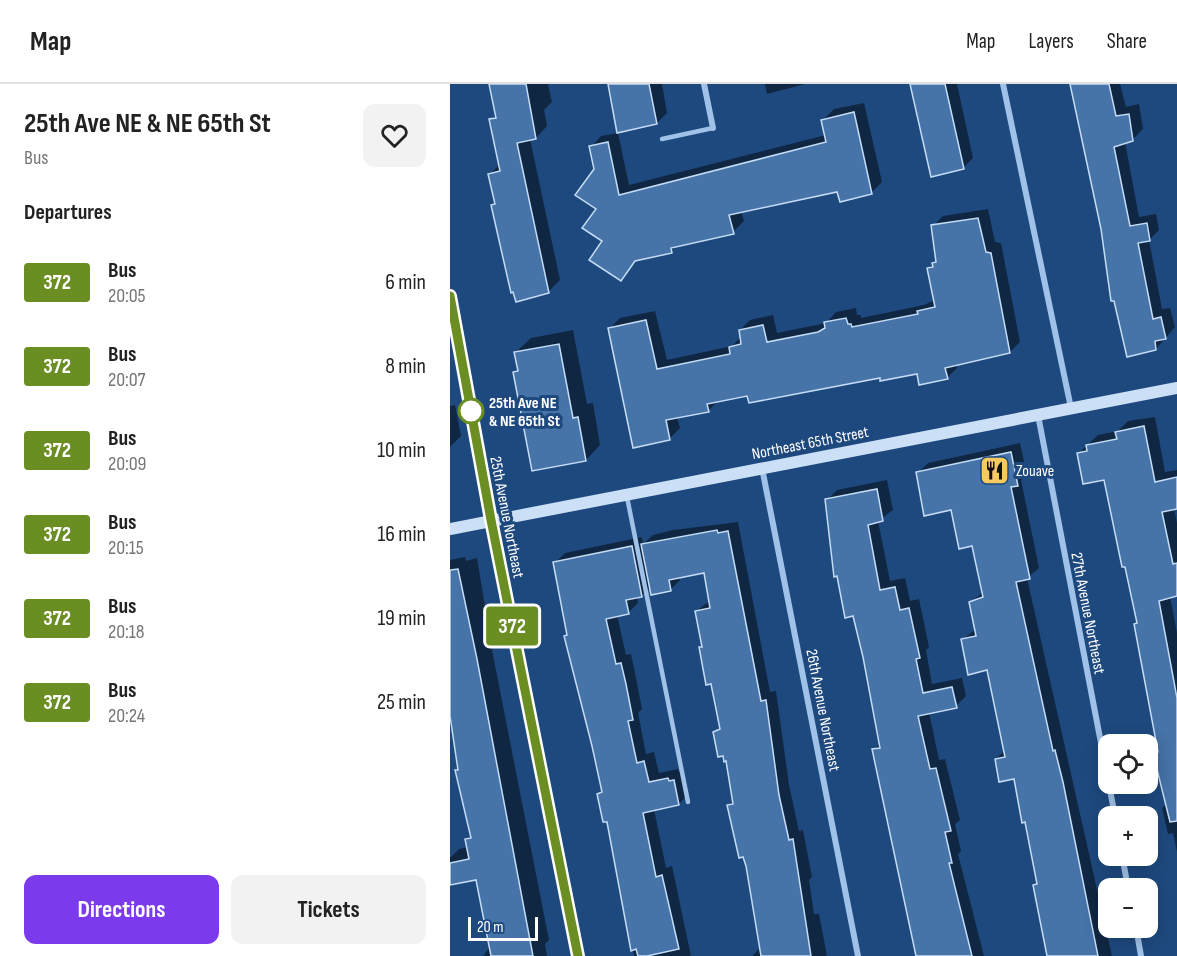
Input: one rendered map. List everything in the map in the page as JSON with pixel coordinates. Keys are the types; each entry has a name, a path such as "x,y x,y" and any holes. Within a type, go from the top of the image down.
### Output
{"main road":[{"name":"25th Avenue Northeast","path":"450,296 491,520 578,956"},
{"name":"Northeast 65th Street","path":"450,529 1177,388"}],"street":[{"path":"704,84 713,128"},
{"path":"1004,84 1071,409"},
{"name":"27th Avenue Northeast","path":"1038,415 1112,806"},
{"name":"26th Avenue Northeast","path":"762,468 858,956"},
{"path":"1138,938 1141,956"}],"lane":[{"path":"662,140 713,128"},
{"path":"627,495 688,802"}],"building":[{"path":"489,84 526,84 536,139 517,143 549,293 516,302 513,292 511,293 491,205 495,204 488,174 500,171 489,119 496,118"},
{"path":"608,84 649,84 657,124 617,133"},
{"path":"910,84 945,84 964,169 931,177"},
{"path":"1070,84 1109,84 1116,116 1129,114 1133,141 1114,147 1130,226 1147,223 1150,241 1138,243 1153,319 1161,317 1166,339 1155,341 1156,350 1127,357 1114,301 1111,301 1101,229"},
{"path":"854,112 872,194 840,202 837,192 729,215 734,234 671,248 672,253 635,261 621,281 589,260 602,241 582,228 596,209 575,195 594,169 589,146 608,142 619,195 826,142 821,120"},
{"path":"978,218 986,252 991,253 1010,353 945,368 948,379 919,385 917,374 880,381 880,378 749,403 747,396 707,404 709,412 666,420 670,440 633,448 608,328 646,320 657,369 730,354 729,347 741,344 739,330 763,325 767,342 818,332 825,328 824,322 846,318 852,327 918,314 917,311 935,307 927,268 933,267 932,263 936,262 931,225"},
{"path":"559,344 573,418 578,417 586,461 532,471 513,372 518,371 514,352"},
{"path":"1144,426 1155,482 1177,477 1177,509 1162,512 1173,564 1177,563 1177,596 1159,601 1177,698 1177,821 1170,822 1158,773 1158,734 1155,734 1134,624 1137,623 1125,567 1122,567 1104,480 1083,484 1077,453 1087,451 1086,445 1117,439 1115,432"},
{"path":"1011,452 1018,486 1011,487 1030,579 1016,582 1053,751 1055,750 1063,782 1098,956 1047,956 1033,885 1037,884 1014,779 999,782 995,759 1005,757 987,670 968,675 961,639 976,636 969,602 983,597 972,546 959,549 951,510 924,516 916,472"},
{"path":"877,489 883,521 868,525 880,590 895,587 900,610 909,608 920,658 916,659 923,693 952,687 957,708 918,716 930,769 936,768 951,831 945,832 952,863 949,863 972,956 916,956 872,749 880,748 863,657 853,616 845,618 837,576 834,577 825,499"},
{"path":"717,530 718,533 728,531 761,701 766,700 779,795 789,840 793,839 811,956 761,956 746,866 743,857 739,858 727,805 733,804 726,761 724,762 723,756 718,757 713,732 720,729 711,684 706,685 699,647 702,647 695,611 710,608 704,573 669,580 671,591 651,595 641,544"},
{"path":"632,546 642,597 626,600 629,614 606,619 616,664 621,663 626,684 633,720 628,721 637,763 644,761 649,782 668,778 669,781 674,780 679,805 643,813 656,877 662,875 679,949 647,956 638,956 636,949 631,951 607,822 603,822 597,794 602,792 564,636 567,635 553,562"},
{"path":"458,569 533,956 491,956 476,880 450,885 450,863 469,859 465,839 471,838 455,770 458,770 450,716 450,570"}],"bus line":[{"name":"372","path":"450,296 491,520 578,956"}],"place":[{"name":"25th Ave NE & NE 65th St","path":"471,411"},
{"name":"Zouave","path":"995,470"}]}
